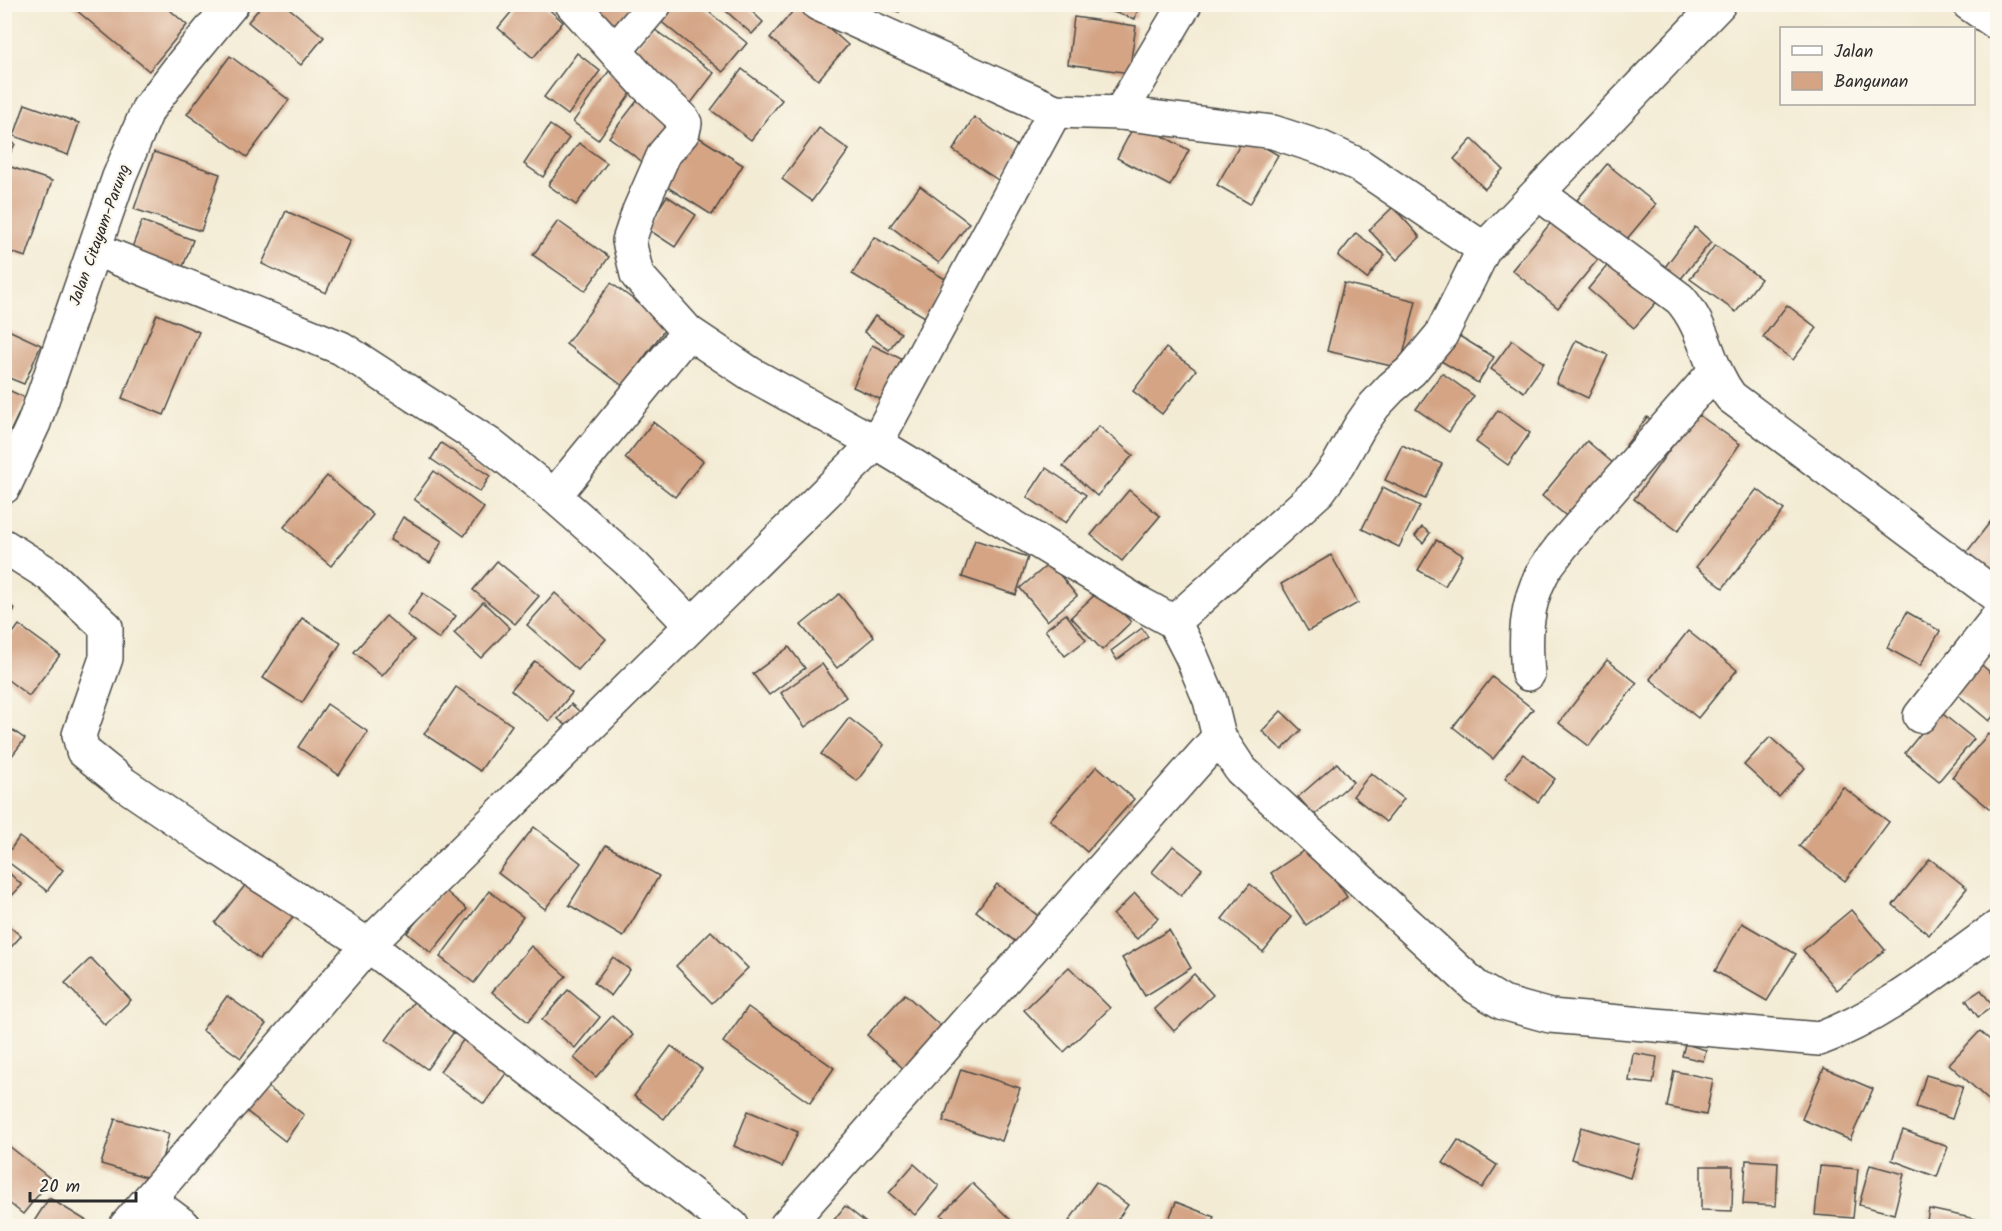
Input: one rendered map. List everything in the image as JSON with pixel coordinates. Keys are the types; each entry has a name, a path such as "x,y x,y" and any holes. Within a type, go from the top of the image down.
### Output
{"street":[{"name":"Jalan Citayam-Parung","path":"4,487 34,423 119,177 148,109 232,4"},
{"path":"572,4 647,87 685,123 683,132 664,154 639,211 629,241 637,275 688,332 751,374 876,443 1174,622 1210,700 1219,736 1241,770 1476,987 1503,1003 1550,1016 1820,1039 1840,1032 1875,1014 1998,927"},
{"path":"615,51 656,4"},
{"path":"818,4 1055,111 1120,113 1273,132 1322,147 1359,165 1484,249"},
{"path":"1120,113 1185,4"},
{"path":"1174,622 1319,491 1338,465 1374,406 1411,371 1441,336 1484,249 1719,4"},
{"path":"1970,4 1998,24"},
{"path":"126,1227 368,945 876,443 1055,111"},
{"path":"1539,193 1680,299 1690,310 1697,323 1714,372 1731,397 1998,597"},
{"path":"94,249 341,348 489,444 555,496 634,566 691,625"},
{"path":"555,496 688,332"},
{"path":"1528,674 1526,644 1529,607 1542,573 1561,547 1714,372"},
{"path":"4,546 50,574 106,627 106,658 79,735 83,751 124,784 212,844 368,945 732,1227"},
{"path":"1920,716 1998,617"},
{"path":"786,1227 1219,736"},
{"path":"149,1200 184,1227"}],"building":[{"path":"69,4 163,4 187,25 149,71"},
{"path":"263,4 284,4 324,37 301,65 248,22"},
{"path":"518,4 543,4 563,22 533,58 498,28"},
{"path":"590,4 642,4 621,30"},
{"path":"662,4 699,4 747,43 723,72 653,15"},
{"path":"718,4 744,4 763,22 752,34"},
{"path":"799,4 802,4 848,45 818,80 770,38"},
{"path":"876,4 902,4 899,12"},
{"path":"1087,4 1139,4 1135,19"},
{"path":"1074,17 1136,26 1129,73 1068,64"},
{"path":"651,27 714,73 688,107 626,60"},
{"path":"577,53 600,71 568,115 544,97"},
{"path":"230,56 289,100 247,157 187,114"},
{"path":"742,69 782,100 751,140 711,110"},
{"path":"609,71 634,89 598,140 573,122"},
{"path":"640,97 678,126 648,166 609,137"},
{"path":"25,104 79,123 68,155 14,136"},
{"path":"974,117 1020,148 998,180 953,150"},
{"path":"1136,122 1189,150 1170,186 1117,158"},
{"path":"550,125 569,138 543,177 524,164"},
{"path":"819,128 849,150 812,201 782,179"},
{"path":"692,133 743,165 712,215 661,183"},
{"path":"1245,136 1278,155 1250,204 1217,185"},
{"path":"5,139 15,144 5,164"},
{"path":"1472,139 1503,169 1485,189 1454,159"},
{"path":"579,143 607,163 576,205 548,185"},
{"path":"154,152 220,174 201,231 134,209"},
{"path":"1607,164 1656,204 1626,240 1577,200"},
{"path":"11,167 52,181 26,257 4,250 4,187"},
{"path":"920,186 969,223 939,263 890,226"},
{"path":"667,196 696,215 675,247 646,228"},
{"path":"1393,207 1420,237 1397,260 1369,230"},
{"path":"286,211 350,240 326,293 262,264"},
{"path":"1553,220 1599,258 1558,308 1512,270"},
{"path":"142,221 193,240 181,272 130,253"},
{"path":"558,221 609,257 585,291 533,255"},
{"path":"1695,227 1711,242 1679,281 1662,271"},
{"path":"1356,233 1385,255 1367,279 1338,256"},
{"path":"874,237 947,280 925,317 852,274"},
{"path":"1715,245 1761,279 1736,312 1690,279"},
{"path":"1612,260 1659,299 1634,328 1588,289"},
{"path":"611,283 668,325 623,386 566,344"},
{"path":"1344,283 1416,301 1400,368 1327,351"},
{"path":"1787,305 1817,328 1793,360 1763,337"},
{"path":"157,314 199,332 164,415 122,398"},
{"path":"875,316 901,333 889,350 864,332"},
{"path":"4,328 41,345 24,384 4,376"},
{"path":"1456,334 1494,357 1478,383 1441,361"},
{"path":"1512,340 1544,363 1524,392 1491,369"},
{"path":"1576,340 1608,355 1588,398 1556,383"},
{"path":"872,345 908,362 889,403 853,387"},
{"path":"1166,348 1196,370 1162,414 1133,391"},
{"path":"1442,373 1474,396 1449,432 1416,409"},
{"path":"4,388 26,398 4,445"},
{"path":"1498,410 1530,433 1508,465 1476,442"},
{"path":"1696,413 1740,444 1678,531 1634,499"},
{"path":"1647,417 1658,425 1637,453 1626,445"},
{"path":"653,422 703,461 675,497 625,458"},
{"path":"1099,426 1133,455 1097,496 1063,466"},
{"path":"1587,441 1614,464 1570,519 1542,496"},
{"path":"441,443 490,476 480,492 431,459"},
{"path":"1402,445 1442,464 1425,499 1385,480"},
{"path":"1046,468 1086,495 1066,523 1027,497"},
{"path":"434,471 484,508 464,536 414,499"},
{"path":"327,476 373,515 331,566 284,527"},
{"path":"1383,487 1420,506 1399,547 1362,529"},
{"path":"1757,489 1784,510 1723,588 1696,567"},
{"path":"1129,490 1160,516 1122,561 1091,535"},
{"path":"1998,512 1998,577 1966,553"},
{"path":"403,517 442,541 430,563 390,540"},
{"path":"1422,527 1430,533 1423,543 1415,536"},
{"path":"975,540 1028,557 1016,595 962,577"},
{"path":"1436,540 1463,555 1445,586 1418,570"},
{"path":"1331,555 1358,603 1308,631 1281,584"},
{"path":"497,561 539,596 515,624 473,590"},
{"path":"1050,563 1077,596 1047,621 1020,588"},
{"path":"1100,590 1131,622 1102,650 1071,617"},
{"path":"423,593 456,616 439,639 407,615"},
{"path":"555,593 606,639 578,670 527,625"},
{"path":"839,594 874,637 837,668 801,625"},
{"path":"4,600 15,609 4,622"},
{"path":"483,602 510,628 481,658 454,633"},
{"path":"1907,612 1940,631 1920,666 1887,648"},
{"path":"1066,614 1086,640 1065,656 1045,630"},
{"path":"386,616 414,640 382,676 354,652"},
{"path":"302,618 341,643 302,703 263,678"},
{"path":"19,625 60,655 29,696 4,677 4,645"},
{"path":"1142,628 1148,637 1117,660 1111,651"},
{"path":"1688,631 1737,670 1698,718 1650,679"},
{"path":"789,647 805,668 769,695 753,674"},
{"path":"1607,660 1637,683 1589,746 1559,723"},
{"path":"1976,660 1998,679 1998,711 1989,721 1951,689"},
{"path":"535,661 572,693 549,721 511,690"},
{"path":"822,664 846,697 805,727 781,693"},
{"path":"1492,677 1533,709 1493,759 1453,727"},
{"path":"456,687 512,725 480,771 424,734"},
{"path":"327,704 368,732 339,775 298,747"},
{"path":"571,704 580,712 567,726 558,719"},
{"path":"1281,711 1301,730 1282,750 1262,731"},
{"path":"1939,711 1974,739 1939,781 1905,753"},
{"path":"849,718 884,745 857,781 821,754"},
{"path":"4,724 25,739 4,766"},
{"path":"1988,734 1998,742 1998,800 1990,809 1952,777"},
{"path":"1770,737 1805,768 1779,797 1744,765"},
{"path":"1523,754 1555,779 1538,802 1505,778"},
{"path":"1337,763 1353,782 1314,815 1298,797"},
{"path":"1097,766 1134,799 1087,852 1050,820"},
{"path":"1371,773 1404,799 1386,822 1353,796"},
{"path":"1843,787 1889,822 1845,881 1799,846"},
{"path":"534,827 581,863 545,909 498,873"},
{"path":"19,837 63,870 47,891 4,859"},
{"path":"606,845 659,876 623,937 569,905"},
{"path":"1312,845 1347,897 1306,925 1271,873"},
{"path":"1173,846 1202,869 1181,896 1152,872"},
{"path":"1930,859 1967,888 1929,935 1893,905"},
{"path":"8,872 22,885 4,904 4,875"},
{"path":"251,878 296,914 259,959 215,923"},
{"path":"997,884 1046,922 1025,949 976,911"},
{"path":"1250,884 1291,917 1263,952 1222,919"},
{"path":"443,889 467,909 431,953 407,933"},
{"path":"489,891 523,917 474,983 440,957"},
{"path":"1135,893 1158,918 1137,939 1113,915"},
{"path":"1851,910 1885,950 1837,990 1803,950"},
{"path":"4,922 21,936 4,955"},
{"path":"1742,923 1796,954 1767,1001 1715,971"},
{"path":"1169,930 1191,968 1145,996 1122,958"},
{"path":"711,931 748,968 712,1003 676,966"},
{"path":"531,946 566,976 528,1022 492,992"},
{"path":"613,957 630,970 611,996 594,983"},
{"path":"91,958 131,1000 105,1025 65,983"},
{"path":"1069,967 1110,1008 1064,1052 1024,1010"},
{"path":"1194,974 1213,995 1174,1031 1154,1009"},
{"path":"568,990 600,1017 575,1048 542,1020"},
{"path":"1981,990 1993,1006 1978,1017 1966,1000"},
{"path":"905,994 946,1031 908,1073 867,1035"},
{"path":"227,996 266,1024 241,1058 202,1030"},
{"path":"415,1000 456,1029 427,1069 386,1040"},
{"path":"748,1007 834,1068 810,1103 723,1042"},
{"path":"612,1016 633,1035 596,1077 574,1058"},
{"path":"1980,1031 1998,1047 1998,1109 1949,1064"},
{"path":"464,1039 507,1072 484,1104 440,1071"},
{"path":"1685,1044 1706,1050 1703,1061 1682,1056"},
{"path":"671,1046 702,1069 664,1119 634,1096"},
{"path":"1633,1053 1657,1057 1653,1084 1629,1081"},
{"path":"1824,1068 1873,1089 1850,1140 1802,1119"},
{"path":"961,1069 1020,1088 1002,1141 943,1121"},
{"path":"1674,1071 1713,1079 1706,1115 1667,1107"},
{"path":"1926,1075 1963,1086 1952,1119 1916,1107"},
{"path":"261,1082 304,1115 285,1141 241,1107"},
{"path":"748,1111 798,1132 782,1167 734,1146"},
{"path":"115,1119 169,1134 156,1180 101,1164"},
{"path":"1581,1127 1640,1145 1630,1178 1571,1159"},
{"path":"1903,1130 1948,1147 1937,1177 1892,1160"},
{"path":"1458,1140 1497,1165 1482,1188 1443,1163"},
{"path":"4,1142 51,1179 23,1214 4,1199"},
{"path":"1746,1160 1778,1162 1776,1206 1743,1204"},
{"path":"914,1164 939,1186 915,1215 889,1193"},
{"path":"1870,1165 1904,1174 1894,1214 1859,1205"},
{"path":"1701,1166 1733,1166 1732,1211 1701,1210"},
{"path":"1820,1166 1858,1169 1853,1218 1815,1215"},
{"path":"1096,1182 1128,1205 1113,1226 1076,1226 1069,1221"},
{"path":"972,1183 1017,1226 953,1226 941,1215"},
{"path":"49,1198 95,1226 31,1226"},
{"path":"1176,1202 1214,1217 1210,1226 1166,1226"},
{"path":"845,1206 870,1226 829,1226"},
{"path":"1929,1209 1976,1219 1974,1226 1926,1226"}]}
